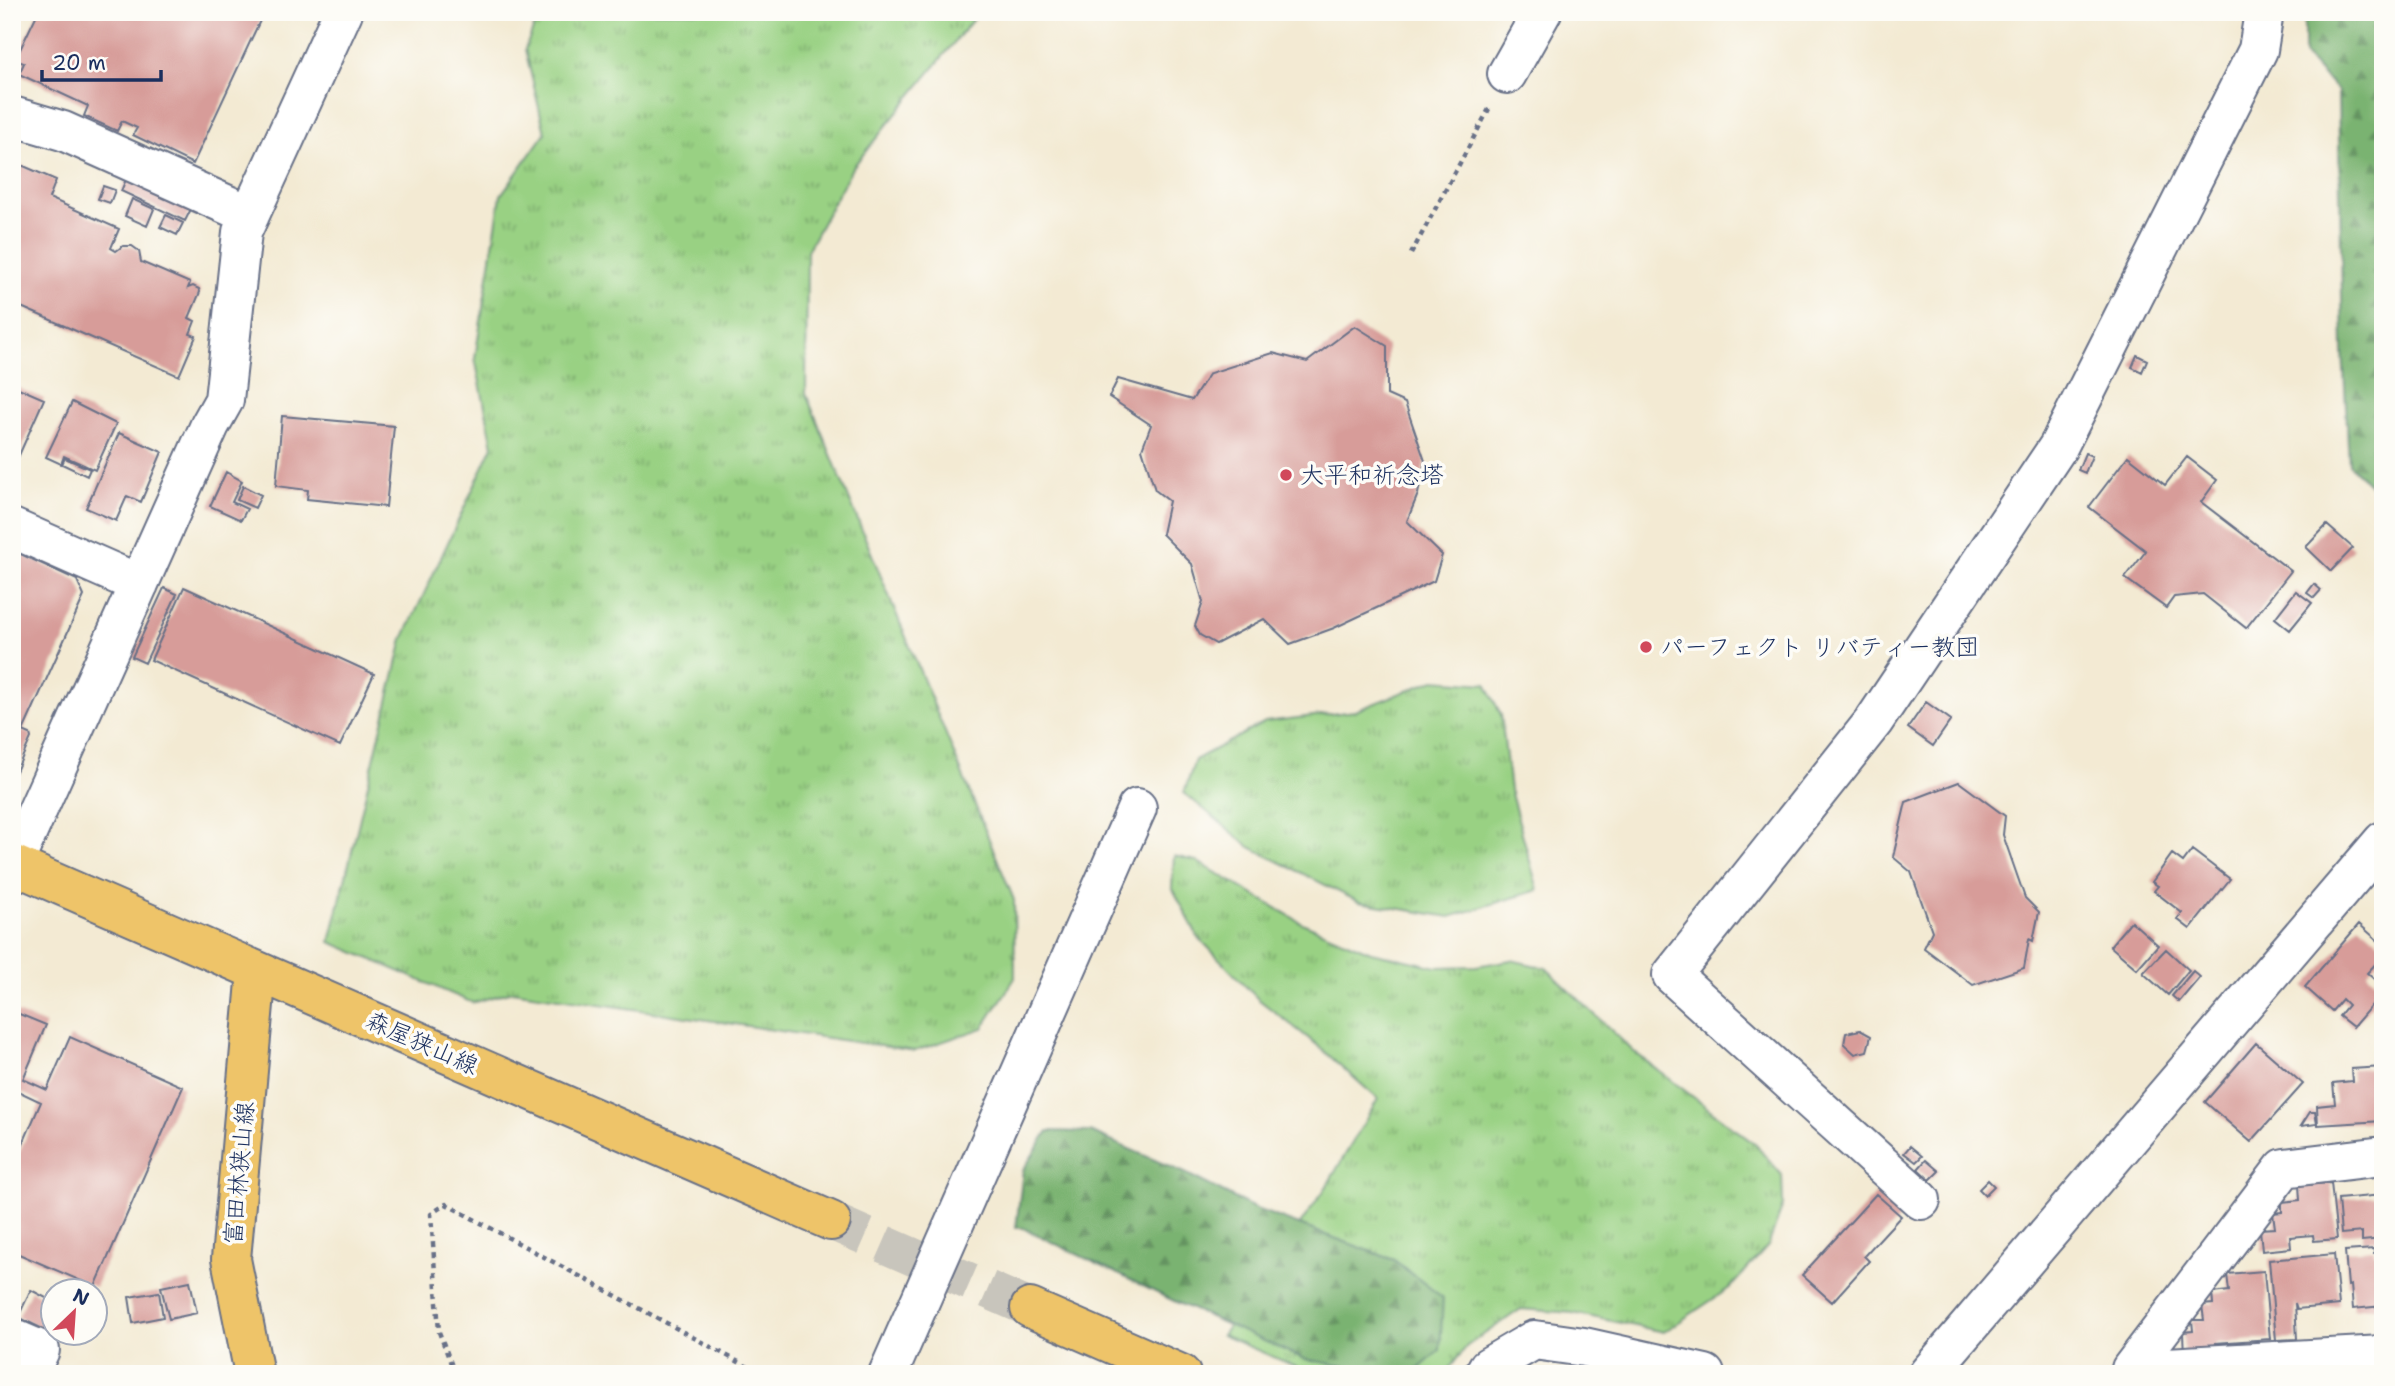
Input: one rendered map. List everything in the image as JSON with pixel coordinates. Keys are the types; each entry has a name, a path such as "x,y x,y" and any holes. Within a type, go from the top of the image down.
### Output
{"main road":[{"name":"森屋狭山線","path":"12,865 831,1222"},
{"name":"富田林狭山線","path":"254,1374 231,1259 257,971"},
{"path":"1030,1308 1181,1374"}],"street":[{"path":"12,865 210,425 224,400 242,232 343,12"},
{"path":"1507,74 1542,12"},
{"path":"1921,1200 1672,975 1874,721 2058,447 2258,50 2264,12"},
{"path":"12,116 63,131 250,215"},
{"path":"12,528 139,584"},
{"path":"888,1374 1137,808"},
{"path":"1928,1374 2383,841"},
{"path":"2363,1362 2131,1369 2284,1168 2383,1156"},
{"path":"12,1338 40,1350 29,1374"},
{"path":"1484,1374 1488,1367 1534,1340 1705,1374"}],"path":[{"path":"1411,254 1507,74"},
{"path":"455,1374 439,1332 431,1214 446,1204 761,1374"}],"green space":[{"path":"540,12 979,12 852,168 807,251 806,394 1014,900 1015,978 983,1028 915,1051 512,991 473,1003 330,942 403,639 493,446 475,358 501,195 545,133 525,49"},
{"path":"2304,12 2383,12 2383,498 2349,464 2343,351 2338,91 2304,55"},
{"path":"1434,680 1486,684 1501,715 1510,790 1538,890 1450,917 1359,902 1250,847 1184,793 1195,760 1265,722 1355,711"},
{"path":"1174,856 1196,861 1302,923 1371,952 1437,967 1476,966 1511,960 1546,968 1633,1051 1756,1145 1782,1175 1783,1205 1768,1246 1731,1287 1664,1332 1573,1313 1521,1309 1467,1346 1445,1374 1313,1374 1222,1335 1325,1189 1378,1099 1316,1044 1258,999 1198,937 1172,887"},
{"path":"1048,1131 1090,1132 1185,1173 1256,1209 1394,1260 1443,1298 1440,1350 1413,1374 1391,1374 1304,1359 1176,1302 1023,1228 1016,1228 1023,1170"}],"building":[{"path":"38,12 264,12 193,164 133,135 137,128 122,121 117,131 84,116 88,106 19,74 24,63 15,60"},
{"path":"12,161 56,180 49,198 119,229 111,248 116,251 123,246 132,246 139,251 141,262 190,283 188,288 193,286 199,289 189,318 195,321 190,334 196,336 179,376 12,303"},
{"path":"127,177 192,207 185,221 121,191"},
{"path":"103,186 115,190 110,203 98,199"},
{"path":"132,199 154,209 147,226 125,216"},
{"path":"166,215 183,223 177,235 160,227"},
{"name":"大平和祈念塔","path":"1355,326 1387,346 1387,395 1405,403 1425,461 1418,494 1407,521 1442,555 1434,581 1334,628 1290,644 1264,619 1216,644 1200,635 1195,626 1203,602 1192,564 1162,534 1169,501 1155,490 1142,449 1151,425 1109,397 1118,379 1192,400 1210,373 1273,353 1307,362"},
{"path":"2137,355 2147,360 2142,372 2132,367"},
{"path":"14,386 44,399 12,471 12,390"},
{"path":"72,402 116,424 95,470 64,456 61,464 46,457"},
{"path":"282,416 394,426 386,507 307,499 308,490 276,486"},
{"path":"119,433 162,452 141,502 127,496 116,521 86,508"},
{"path":"2085,453 2092,456 2085,473 2078,470"},
{"path":"2128,456 2165,485 2187,457 2217,480 2201,502 2291,571 2246,628 2203,594 2174,597 2166,608 2125,578 2146,551 2089,507"},
{"path":"65,458 90,469 87,476 62,464"},
{"path":"226,472 242,481 232,502 247,509 241,520 210,506"},
{"path":"243,486 261,495 255,508 237,500"},
{"path":"2327,525 2353,548 2331,571 2306,547"},
{"path":"12,550 77,580 84,596 23,731 30,734 31,738 12,780"},
{"path":"2314,584 2321,590 2314,598 2307,593"},
{"path":"184,587 374,674 340,746 151,660"},
{"path":"164,588 177,594 145,663 132,657"},
{"path":"2296,591 2312,603 2290,630 2275,618"},
{"path":"1926,702 1951,720 1933,746 1908,728"},
{"path":"1959,782 2005,816 2003,835 2025,898 2039,912 2033,941 2029,939 2024,968 1973,985 1924,948 1932,931 1911,872 1893,857 1906,802"},
{"path":"2192,850 2230,879 2190,929 2177,919 2182,913 2154,891 2158,886 2152,882 2172,854 2183,862"},
{"path":"2131,921 2158,945 2137,969 2110,946"},
{"path":"2359,924 2383,945 2383,956 2367,973 2383,987 2383,992 2353,1027 2339,1016 2348,1005 2342,999 2332,1011 2305,987"},
{"path":"2166,949 2189,970 2168,995 2143,973"},
{"path":"2193,971 2200,977 2179,1002 2172,996"},
{"path":"12,1011 46,1025 23,1079 47,1090 70,1037 183,1087 99,1278 74,1278 12,1251 12,1169 41,1102 18,1091 12,1103"},
{"path":"1860,1030 1871,1036 1867,1051 1855,1054 1844,1044 1846,1033"},
{"path":"2256,1043 2303,1084 2251,1142 2205,1102"},
{"path":"2383,1067 2383,1121 2318,1125 2317,1106 2335,1104 2333,1083 2352,1081 2351,1069"},
{"path":"2310,1112 2315,1112 2317,1124 2301,1126"},
{"path":"1910,1146 1922,1156 1916,1162 1904,1153"},
{"path":"1926,1160 1939,1171 1930,1180 1918,1169"},
{"path":"1988,1180 1994,1186 1985,1195 1979,1189"},
{"path":"2331,1183 2337,1239 2314,1241 2313,1235 2290,1237 2291,1248 2262,1251 2260,1229 2275,1228 2273,1213 2282,1212 2282,1202 2300,1200 2299,1185"},
{"path":"1876,1194 1901,1216 1864,1256 1869,1261 1832,1302 1802,1275"},
{"path":"2383,1195 2383,1239 2362,1241 2362,1232 2341,1234 2338,1199"},
{"path":"2374,1249 2374,1254 2383,1253 2383,1306 2353,1309 2345,1251"},
{"path":"2334,1254 2339,1305 2297,1309 2295,1303 2297,1339 2276,1340 2269,1260"},
{"path":"2264,1271 2270,1339 2216,1343 2217,1353 2184,1356 2183,1332 2193,1331 2192,1320 2204,1320 2202,1305 2213,1304 2212,1293 2229,1291 2227,1274"},
{"path":"190,1281 197,1313 169,1319 161,1287"},
{"path":"31,1290 38,1294 38,1327 18,1317"},
{"path":"159,1292 163,1317 133,1323 129,1297"}],"tunnel":[{"path":"831,1221 1030,1308"}],"place":[{"name":"大平和祈念塔","path":"1286,475"},
{"name":"パーフェクト リバティー教団","path":"1646,647"}]}
